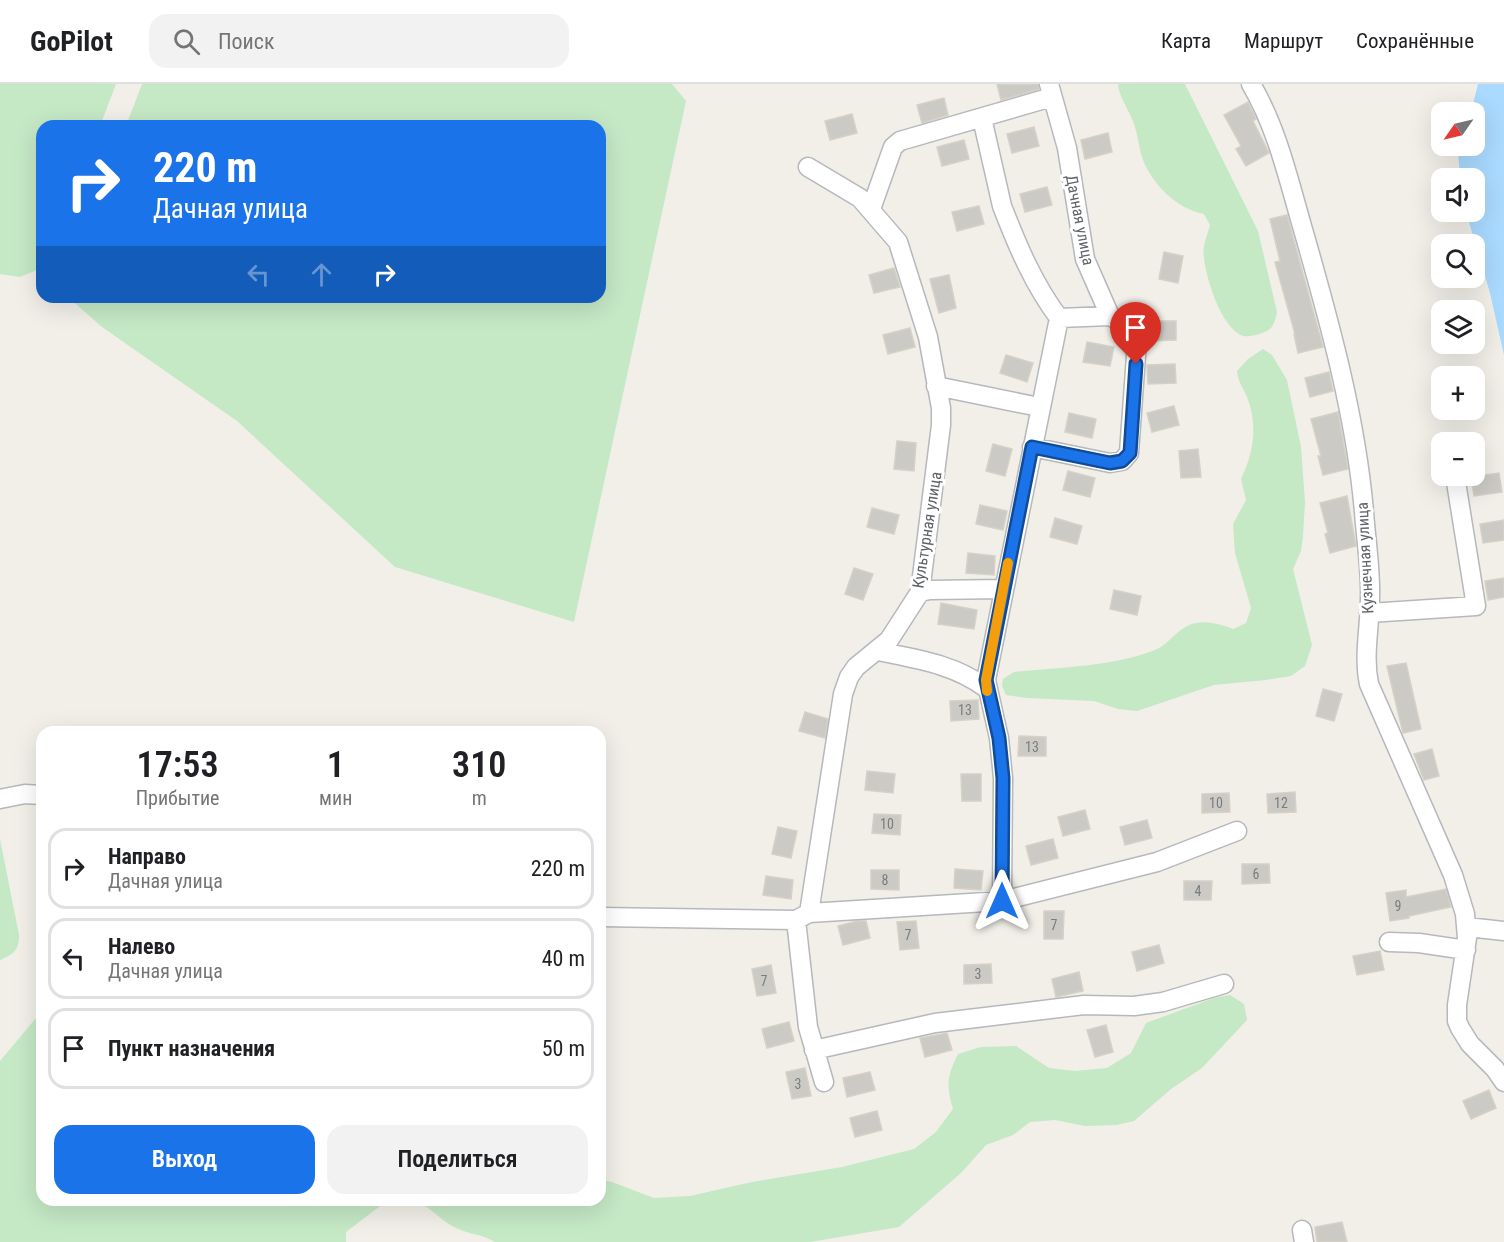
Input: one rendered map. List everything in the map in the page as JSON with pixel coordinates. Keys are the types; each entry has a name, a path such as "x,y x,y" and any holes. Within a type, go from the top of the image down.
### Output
{"street":[{"name":"Кузнечная улица","path":"1251,84 1266,109 1278,141 1326,310 1345,397 1363,501 1371,597 1366,669 1369,684 1453,875 1467,927 1457,1021 1470,1044 1495,1069 1504,1083"},
{"path":"871,209 893,147 900,141 982,118 1051,91"},
{"name":"Дачная улица","path":"1051,91 1067,148 1085,259 1110,316"},
{"path":"982,118 1002,206 1041,292 1059,318 1039,407 986,680 999,738 1003,778 1002,901"},
{"name":"Культурная улица","path":"808,167 860,198 898,242 928,337 941,425 920,591 896,631 878,651 856,667 849,677 843,694 803,917 808,1027 824,1082"},
{"path":"1032,447 1110,463 1122,461 1130,453 1137,336 1134,329 1110,316 1059,318"},
{"path":"936,386 1039,407"},
{"path":"1370,613 1476,606 1457,486"},
{"path":"920,591 1003,590"},
{"path":"878,651 941,664 972,678 986,688"},
{"path":"0,799 25,794 36,795"},
{"path":"606,917 803,917 935,904 1002,901 1157,862 1237,831"},
{"path":"1467,927 1504,931"},
{"path":"1389,942 1419,943 1466,950"},
{"path":"814,1050 935,1023 1084,1005 1134,1006 1163,1002 1224,984"}],"green space":[{"path":"0,84 116,84 102,120 36,120 36,270 20,277 0,274"},
{"path":"142,84 672,84 686,101 574,622 395,567 237,421 102,327 75,303 606,303 606,120 128,120"},
{"path":"1118,84 1185,84 1258,231 1277,312 1271,328 1266,332 1243,336 1235,331 1222,313 1211,289 1204,258 1204,246 1210,225 1204,214 1184,207 1167,194 1147,169 1134,124"},
{"path":"1263,349 1272,355 1287,380 1301,447 1305,502 1303,536 1301,551 1293,569 1312,645 1305,666 1291,676 1214,685 1137,711 1118,709 1094,701 1006,695 1002,686 1003,679 1014,672 1085,666 1121,660 1160,648 1182,629 1192,624 1218,624 1233,629 1246,623 1251,608 1235,553 1233,524 1246,500 1241,479 1252,449 1253,418 1237,371 1248,359"},
{"path":"0,839 19,935 15,951 0,960"},
{"path":"1230,995 1244,1004 1247,1020 1202,1068 1171,1089 1134,1121 1116,1125 1085,1126 1055,1120 1030,1122 1013,1135 986,1145 962,1172 899,1227 810,1242 495,1242 454,1227 424,1206 606,1206 606,1181 654,1198 690,1196 752,1182 842,1167 914,1149 936,1132 953,1109 949,1094 949,1081 958,1054 981,1047 1016,1046 1049,1068 1075,1071 1107,1068 1131,1053 1146,1023 1214,998"},
{"path":"36,1018 36,1206 380,1206 346,1232 346,1242 0,1242 0,1061"}],"water":[{"path":"1478,84 1504,84 1504,355 1485,276 1485,234 1473,234 1469,222 1485,222 1485,168 1459,168 1458,156 1485,156 1485,102 1474,102"}],"building":[{"path":"997,84 1038,84 1039,89 1001,100"},
{"path":"944,98 948,115 922,123 917,105"},
{"path":"1248,102 1256,119 1253,121 1269,153 1246,166 1236,149 1241,146 1224,115"},
{"path":"852,114 857,133 830,140 825,121"},
{"path":"1034,127 1039,146 1012,153 1007,134"},
{"path":"1108,133 1112,152 1085,159 1081,140"},
{"path":"964,140 969,159 942,166 937,147"},
{"path":"1047,187 1052,205 1025,212 1020,194"},
{"path":"979,206 984,224 957,231 952,212"},
{"path":"1287,215 1323,347 1298,353 1275,262 1280,261 1270,219"},
{"path":"1164,252 1183,256 1178,283 1159,279"},
{"path":"894,268 900,287 874,293 869,275"},
{"path":"949,275 956,308 939,313 930,279"},
{"path":"1149,321 1176,321 1176,340 1149,341"},
{"path":"910,328 915,347 888,354 883,335"},
{"path":"1087,342 1114,347 1110,366 1083,362"},
{"path":"1006,355 1033,363 1027,382 1000,373"},
{"path":"1175,364 1176,383 1148,384 1147,365"},
{"path":"1329,372 1333,391 1310,397 1305,378"},
{"path":"1174,406 1179,425 1152,432 1147,413"},
{"path":"1338,412 1348,469 1323,475 1318,456 1321,456 1311,419"},
{"path":"1069,413 1096,419 1092,438 1065,432"},
{"path":"897,441 916,443 914,471 894,469"},
{"path":"993,444 1012,449 1005,476 986,471"},
{"path":"1198,449 1201,477 1181,478 1179,451"},
{"path":"1068,471 1095,478 1090,497 1063,490"},
{"path":"1499,473 1502,492 1474,496 1472,486 1485,486 1485,475"},
{"path":"1347,496 1356,546 1330,553 1325,534 1328,533 1320,503"},
{"path":"980,505 1007,511 1003,530 976,524"},
{"path":"872,508 899,515 894,534 867,527"},
{"path":"1055,518 1082,526 1077,544 1050,537"},
{"path":"1504,520 1504,540 1483,543 1480,524"},
{"path":"968,553 995,556 994,575 966,573"},
{"path":"854,568 873,574 863,600 845,594"},
{"path":"1504,578 1504,597 1488,600 1485,581"},
{"path":"1114,590 1141,596 1137,615 1110,609"},
{"path":"941,603 977,610 974,629 938,624"},
{"path":"1406,663 1421,729 1403,733 1387,666"},
{"path":"1323,689 1342,694 1334,721 1316,716"},
{"path":"978,700 979,719 951,721 950,701"},
{"path":"805,712 828,719 825,738 799,731"},
{"path":"1019,736 1046,737 1046,756 1018,756"},
{"path":"1432,749 1439,776 1424,780 1414,754"},
{"path":"867,771 895,774 893,793 865,790"},
{"path":"961,774 981,774 981,801 962,801"},
{"path":"1295,792 1296,812 1268,813 1267,794"},
{"path":"1229,793 1230,812 1202,813 1202,794"},
{"path":"1085,810 1090,829 1063,836 1058,817"},
{"path":"874,814 901,815 900,835 872,833"},
{"path":"1147,820 1152,838 1125,845 1120,827"},
{"path":"778,827 797,831 791,858 772,854"},
{"path":"1053,839 1058,858 1031,865 1026,846"},
{"path":"1242,864 1269,864 1270,883 1242,884"},
{"path":"955,869 983,871 981,890 954,888"},
{"path":"871,870 899,870 899,890 871,889"},
{"path":"766,876 793,880 791,899 763,895"},
{"path":"1184,881 1212,881 1211,900 1184,900"},
{"path":"1446,889 1451,907 1390,921 1386,893 1406,890 1406,897"},
{"path":"1044,911 1064,911 1063,939 1044,939"},
{"path":"866,921 870,938 843,945 838,926"},
{"path":"916,921 919,948 900,950 897,922"},
{"path":"1159,945 1164,963 1137,971 1132,952"},
{"path":"1380,951 1384,970 1357,975 1353,956"},
{"path":"991,964 992,983 964,984 964,965"},
{"path":"771,965 776,993 757,996 752,969"},
{"path":"1079,972 1083,991 1056,997 1052,979"},
{"path":"789,1022 794,1041 767,1048 762,1029"},
{"path":"1106,1025 1113,1052 1095,1057 1087,1030"},
{"path":"947,1033 952,1050 925,1057 920,1038"},
{"path":"805,1068 811,1096 792,1099 786,1072"},
{"path":"870,1072 875,1090 847,1097 843,1078"},
{"path":"1489,1090 1496,1108 1471,1119 1463,1101"},
{"path":"877,1111 882,1130 855,1137 850,1118"},
{"path":"1342,1222 1347,1242 1317,1242 1315,1227"}],"slow traffic":[{"path":"987,691 986,680 1008,563"}],"route":[{"path":"1002,901 1003,778 999,738 986,680 1032,447 1110,463 1122,461 1130,453 1136,364"}]}
